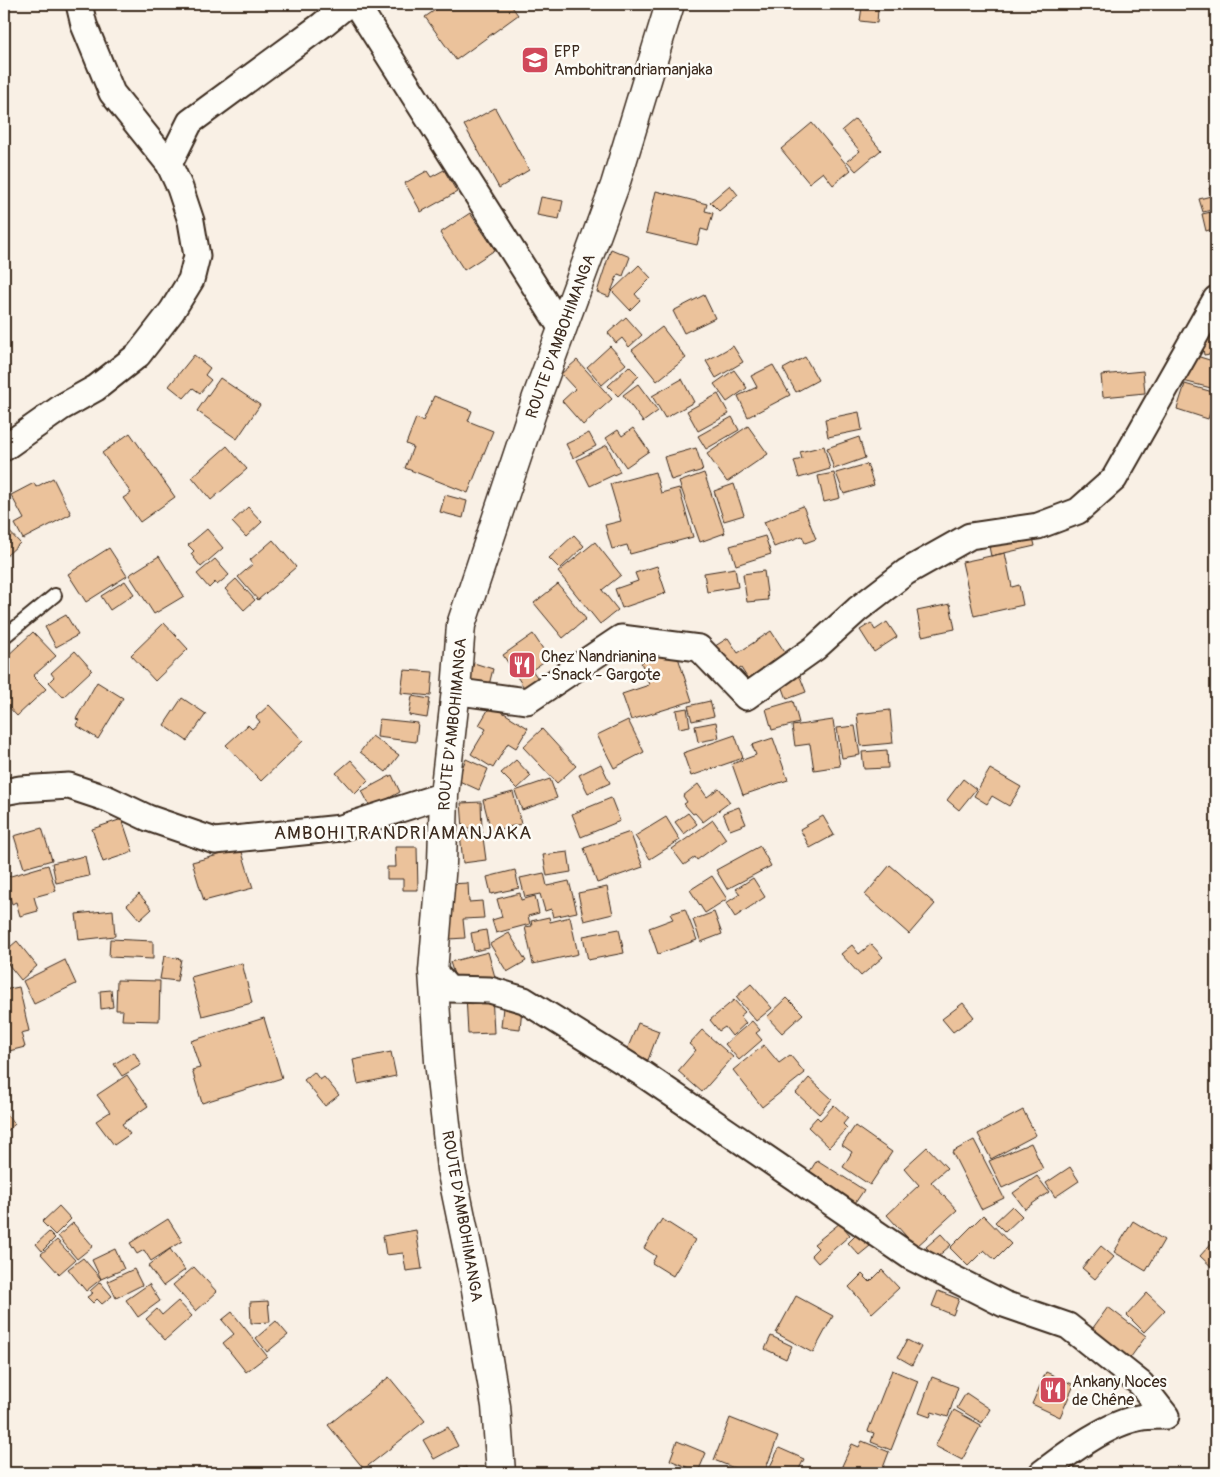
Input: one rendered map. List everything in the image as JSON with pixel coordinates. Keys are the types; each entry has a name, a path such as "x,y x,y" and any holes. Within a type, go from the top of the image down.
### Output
{"street":[{"path":"4,448 62,407 96,388 138,355 172,311 192,280 197,256 191,221 180,188 169,164 112,94 84,25 79,4"},
{"path":"169,164 190,122 322,25 344,7 344,4"},
{"path":"356,4 562,330"},
{"name":"ROUTE D'AMBOHIMANGA","path":"502,1473 496,1406 475,1284 451,1169 439,1061 433,971 442,863 444,794 456,690 461,625 537,397 615,185 670,4"},
{"path":"456,690 527,701 620,638 699,648 746,697 815,648 858,609 906,572 970,536 1038,526 1078,511 1114,479 1216,298"},
{"path":"4,792 20,789 69,786 108,799 148,818 215,841 341,828 444,794"},
{"path":"433,971 449,989 490,990 524,1000 643,1074 911,1257 1004,1304 1068,1326 1141,1384 1166,1416 1141,1417 1108,1429 1042,1473"}],"lane":[{"path":"4,636 55,595"}],"building":[{"path":"444,4 510,4 518,15 456,60 425,17"},
{"path":"862,7 878,9 877,23 860,21"},
{"path":"495,108 529,170 499,188 464,125"},
{"path":"855,119 881,150 856,171 847,161 860,151 842,130"},
{"path":"812,123 851,170 833,185 823,172 809,183 781,149"},
{"path":"444,170 457,192 421,212 405,183 427,171 431,177"},
{"path":"730,185 738,195 719,211 710,202"},
{"path":"1216,186 1216,209 1203,212 1199,199 1211,196 1209,188"},
{"path":"656,191 707,204 705,211 713,213 708,231 701,229 697,245 646,233"},
{"path":"541,197 563,201 559,219 537,215"},
{"path":"1216,211 1216,228 1206,231 1202,214"},
{"path":"470,213 495,250 464,270 440,233"},
{"path":"611,249 630,257 623,276 618,274 609,297 597,292"},
{"path":"639,265 651,278 635,294 640,300 630,310 612,291"},
{"path":"704,295 715,318 684,333 673,311"},
{"path":"626,317 642,335 629,347 622,338 616,343 608,333"},
{"path":"662,327 686,358 657,381 632,350"},
{"path":"1216,334 1216,353 1204,355 1201,336"},
{"path":"610,346 626,364 602,385 587,367"},
{"path":"733,346 743,362 716,378 706,361"},
{"path":"1190,354 1216,362 1215,389 1183,381"},
{"path":"194,355 210,368 205,375 211,380 200,393 193,388 184,398 169,386"},
{"path":"805,357 818,380 796,392 783,369"},
{"path":"577,360 612,399 583,425 562,401 575,389 561,374"},
{"path":"773,365 790,395 748,417 738,396 757,387 751,376"},
{"path":"629,366 639,376 618,396 608,386"},
{"path":"734,370 747,388 727,402 714,384"},
{"path":"1143,371 1145,393 1103,397 1101,375"},
{"path":"220,378 260,405 237,439 197,411"},
{"path":"682,379 694,402 665,418 652,396"},
{"path":"638,384 658,411 643,422 623,395"},
{"path":"1185,384 1216,393 1208,419 1177,409"},
{"path":"718,394 729,414 698,431 687,411"},
{"path":"434,396 472,411 468,421 493,431 468,493 405,468 413,447 406,444 416,418 423,421"},
{"path":"859,412 862,430 828,437 825,419"},
{"path":"732,417 739,430 706,449 698,436"},
{"path":"748,426 768,454 727,482 707,454"},
{"path":"633,428 649,451 626,467 606,438 618,430 622,436"},
{"path":"130,433 175,497 140,522 123,498 131,493 102,453"},
{"path":"589,433 596,446 573,458 566,444"},
{"path":"859,437 865,458 834,469 827,448"},
{"path":"607,445 620,472 590,486 577,460"},
{"path":"227,446 247,469 211,500 192,477"},
{"path":"824,446 830,469 799,478 794,461 802,459 800,452"},
{"path":"696,448 703,470 671,480 664,457"},
{"path":"867,464 874,485 844,494 836,473"},
{"path":"655,472 661,493 679,488 693,537 630,554 627,545 612,549 605,525 621,521 610,484"},
{"path":"704,473 725,533 700,542 679,482"},
{"path":"834,473 840,498 824,502 818,476"},
{"path":"53,478 71,514 23,539 15,524 24,519 11,495 34,483 36,487"},
{"path":"734,484 744,515 724,521 714,491"},
{"path":"445,495 467,501 463,518 440,512"},
{"path":"803,506 816,539 805,543 802,536 774,547 764,522"},
{"path":"248,507 262,522 246,537 232,522"},
{"path":"4,528 20,543 4,558"},
{"path":"207,529 223,548 201,567 191,554 194,551 188,545"},
{"path":"1032,533 1035,546 991,556 988,542"},
{"path":"574,535 584,546 560,569 549,558"},
{"path":"765,536 771,554 736,565 730,546"},
{"path":"273,540 296,567 258,600 238,577 253,564 250,560"},
{"path":"595,542 621,575 602,590 618,610 600,624 558,572"},
{"path":"109,548 127,576 86,602 68,574"},
{"path":"1005,553 1012,587 1019,585 1023,605 974,616 962,562"},
{"path":"159,556 184,596 154,614 129,575"},
{"path":"215,559 229,575 217,585 215,582 209,588 197,574"},
{"path":"657,566 666,593 622,608 615,589 638,581 635,573"},
{"path":"735,568 738,587 707,592 704,573"},
{"path":"764,571 768,600 747,602 743,574"},
{"path":"236,579 255,600 244,610 225,589"},
{"path":"125,581 134,594 110,610 101,596"},
{"path":"558,584 586,619 563,638 534,603"},
{"path":"950,604 955,629 922,636 917,611"},
{"path":"66,615 78,635 56,647 45,627"},
{"path":"887,622 897,637 874,652 860,630 871,623 875,630"},
{"path":"164,623 188,649 155,681 131,655"},
{"path":"771,631 788,657 750,682 741,668 730,675 712,648 728,638 738,653"},
{"path":"33,632 56,656 33,676 46,689 17,716 4,702 4,659"},
{"path":"533,634 549,658 532,670 539,680 525,689 503,655"},
{"path":"75,651 92,670 63,697 49,682 54,677 51,673"},
{"path":"676,651 692,701 631,720 622,694 649,685 641,662"},
{"path":"474,663 493,669 489,685 469,680"},
{"path":"404,670 433,672 431,696 401,693"},
{"path":"799,674 806,692 787,699 780,680"},
{"path":"97,682 123,698 98,739 76,725 79,720 76,719"},
{"path":"412,696 430,699 427,718 409,715"},
{"path":"182,698 206,714 187,741 164,725"},
{"path":"710,701 714,716 692,721 688,706"},
{"path":"793,701 799,723 772,730 766,709"},
{"path":"269,705 303,741 261,781 226,745 248,725 252,729 260,722 256,717"},
{"path":"491,705 528,728 516,748 508,743 493,768 471,754 486,729 479,725"},
{"path":"687,708 690,726 679,728 676,710"},
{"path":"890,710 893,743 861,746 857,714"},
{"path":"379,719 418,723 416,742 377,737"},
{"path":"628,720 644,752 614,768 597,735"},
{"path":"833,720 840,766 814,770 810,744 795,746 792,726"},
{"path":"716,722 719,738 698,742 695,726"},
{"path":"855,726 860,755 842,758 837,728"},
{"path":"542,729 576,766 557,783 523,747"},
{"path":"735,735 743,758 691,776 683,753"},
{"path":"372,736 399,755 386,772 360,752"},
{"path":"773,738 788,780 743,795 732,764 756,755 752,745"},
{"path":"887,750 888,768 864,769 862,752"},
{"path":"466,759 488,769 479,790 457,780"},
{"path":"351,760 369,780 355,794 336,773"},
{"path":"516,760 531,776 517,789 501,773"},
{"path":"601,764 610,783 588,793 579,775"},
{"path":"990,769 1021,787 1009,806 992,796 987,804 974,796"},
{"path":"392,775 400,792 371,808 362,791"},
{"path":"550,779 557,798 522,810 515,791"},
{"path":"963,779 976,789 959,810 947,800"},
{"path":"698,784 707,797 719,788 730,802 703,822 684,804 687,802 683,796"},
{"path":"513,792 521,824 491,831 483,800"},
{"path":"611,798 620,821 581,837 572,814"},
{"path":"481,802 482,828 463,828 461,803"},
{"path":"739,807 746,824 730,830 723,813"},
{"path":"688,813 697,824 684,834 675,822"},
{"path":"823,816 834,835 810,848 800,829"},
{"path":"666,817 680,840 650,859 635,836"},
{"path":"122,819 133,852 103,862 92,829"},
{"path":"713,820 726,839 697,860 695,857 684,865 672,849"},
{"path":"42,828 52,860 24,868 14,836"},
{"path":"482,830 486,860 463,863 460,833"},
{"path":"630,832 643,867 597,883 584,848"},
{"path":"760,846 771,866 727,889 716,870"},
{"path":"395,847 417,847 418,890 403,890 403,879 387,879 387,867 396,867"},
{"path":"241,849 253,888 204,901 192,862"},
{"path":"568,852 571,872 547,876 543,855"},
{"path":"85,856 89,876 56,883 52,863"},
{"path":"48,865 56,891 34,897 38,911 20,916 16,902 12,904 4,878"},
{"path":"890,865 935,904 909,934 865,895"},
{"path":"515,870 519,888 491,894 487,877"},
{"path":"544,873 547,886 569,881 577,912 553,917 551,909 545,911 540,894 525,897 520,878"},
{"path":"712,876 727,899 705,913 690,890"},
{"path":"753,878 765,897 735,917 726,903 740,894 736,889"},
{"path":"468,883 469,902 482,901 484,918 463,919 465,938 449,939 446,912 452,911 449,884"},
{"path":"607,887 613,914 584,921 578,893"},
{"path":"520,893 521,900 535,896 539,913 528,916 530,924 496,933 492,920 502,917 497,899"},
{"path":"139,894 152,909 140,920 127,905"},
{"path":"685,909 697,940 658,954 649,928 673,919 670,914"},
{"path":"113,910 115,936 79,940 76,914"},
{"path":"714,912 722,934 701,942 693,920"},
{"path":"549,917 550,922 570,917 578,954 533,964 525,927 532,926 531,921"},
{"path":"619,929 624,953 588,960 583,936"},
{"path":"486,930 489,948 474,951 471,933"},
{"path":"509,933 526,961 507,972 490,944"},
{"path":"110,939 153,941 153,959 109,957"},
{"path":"17,941 37,966 21,980 4,959 4,952"},
{"path":"871,944 883,957 861,976 841,954 852,945 859,954"},
{"path":"488,952 495,977 458,987 450,962"},
{"path":"164,956 181,959 177,981 160,979"},
{"path":"65,960 76,984 34,1004 23,981"},
{"path":"242,963 252,1003 202,1016 191,977"},
{"path":"117,980 160,981 159,1021 122,1020 123,1010 116,1010"},
{"path":"751,984 772,1008 756,1021 736,997"},
{"path":"19,987 29,1031 21,1033 25,1047 9,1051 4,1029 4,990"},
{"path":"111,990 113,1007 101,1009 100,991"},
{"path":"492,993 494,1033 468,1034 466,994"},
{"path":"787,998 803,1014 782,1033 767,1017"},
{"path":"734,1000 745,1012 740,1016 746,1023 732,1036 725,1027 719,1031 710,1020"},
{"path":"963,1003 974,1017 953,1032 942,1019"},
{"path":"503,1007 522,1008 520,1029 501,1027"},
{"path":"264,1018 282,1078 202,1103 192,1070 200,1068 191,1041"},
{"path":"752,1021 760,1030 756,1033 762,1040 739,1060 725,1044"},
{"path":"638,1023 659,1031 648,1060 626,1052"},
{"path":"702,1030 733,1057 702,1092 678,1071 696,1050 689,1044"},
{"path":"764,1045 779,1063 790,1055 805,1073 762,1107 733,1070"},
{"path":"134,1052 141,1065 122,1076 114,1064"},
{"path":"391,1052 396,1076 358,1084 353,1060"},
{"path":"314,1072 320,1080 324,1077 339,1095 325,1106 304,1080"},
{"path":"127,1075 148,1106 122,1124 130,1134 114,1145 96,1121 110,1112 97,1095"},
{"path":"809,1078 832,1099 819,1114 796,1093"},
{"path":"834,1105 848,1118 843,1124 847,1128 829,1147 808,1127 817,1117 820,1120"},
{"path":"1023,1110 1036,1135 991,1159 978,1134"},
{"path":"4,1112 15,1124 4,1134"},
{"path":"855,1126 892,1152 870,1185 843,1167 852,1152 842,1145"},
{"path":"974,1140 1004,1198 981,1209 952,1152"},
{"path":"1031,1143 1043,1169 1002,1188 989,1161"},
{"path":"927,1147 947,1168 931,1182 957,1210 916,1247 887,1215 919,1185 904,1168"},
{"path":"817,1160 864,1190 851,1209 805,1179"},
{"path":"1070,1167 1079,1181 1055,1197 1046,1183"},
{"path":"1037,1176 1049,1192 1025,1209 1013,1193"},
{"path":"59,1206 71,1219 55,1235 42,1222"},
{"path":"1012,1206 1022,1216 1005,1232 995,1222"},
{"path":"983,1215 1011,1244 995,1260 984,1250 968,1266 950,1248"},
{"path":"168,1219 182,1241 151,1261 144,1250 137,1254 130,1243"},
{"path":"662,1219 695,1240 673,1276 652,1263 656,1256 644,1248"},
{"path":"1133,1221 1164,1240 1146,1271 1114,1252"},
{"path":"73,1223 93,1246 77,1259 58,1236"},
{"path":"840,1223 850,1235 818,1263 811,1255 818,1248 814,1244"},
{"path":"416,1230 422,1269 406,1271 403,1253 386,1255 383,1236"},
{"path":"49,1232 55,1238 42,1251 36,1244"},
{"path":"858,1233 870,1246 859,1255 848,1243"},
{"path":"941,1234 951,1245 936,1258 926,1247"},
{"path":"1216,1238 1216,1271 1200,1256"},
{"path":"57,1240 75,1260 59,1274 41,1254"},
{"path":"1101,1246 1114,1257 1095,1279 1082,1268"},
{"path":"115,1249 124,1269 101,1279 92,1260"},
{"path":"170,1249 185,1270 163,1286 148,1266"},
{"path":"83,1258 101,1279 86,1291 68,1269"},
{"path":"194,1267 217,1292 196,1311 173,1285"},
{"path":"134,1269 142,1285 116,1298 108,1281"},
{"path":"882,1270 899,1288 872,1313 849,1287 862,1274 870,1282"},
{"path":"100,1282 112,1296 102,1304 97,1299 93,1303 87,1297 93,1293 90,1291"},
{"path":"149,1284 160,1301 138,1317 126,1300"},
{"path":"938,1291 959,1299 953,1315 932,1306"},
{"path":"1147,1293 1165,1310 1144,1332 1127,1315"},
{"path":"796,1296 833,1316 813,1353 776,1333"},
{"path":"178,1301 192,1316 165,1340 146,1319 157,1309 162,1315"},
{"path":"268,1301 270,1322 251,1323 250,1302"},
{"path":"1108,1307 1146,1336 1128,1361 1090,1332"},
{"path":"232,1312 267,1356 246,1372 223,1343 234,1334 222,1320"},
{"path":"276,1321 288,1335 267,1352 256,1338"},
{"path":"771,1336 792,1346 786,1359 765,1349"},
{"path":"907,1340 921,1347 912,1365 898,1357"},
{"path":"892,1370 918,1381 891,1450 871,1442 874,1433 868,1431"},
{"path":"1046,1372 1074,1385 1060,1417 1032,1404"},
{"path":"389,1377 425,1421 364,1469 328,1425"},
{"path":"932,1377 958,1387 948,1417 932,1412 930,1417 919,1413"},
{"path":"966,1393 990,1409 982,1423 957,1408"},
{"path":"954,1410 981,1425 962,1460 935,1446"},
{"path":"730,1418 778,1437 764,1473 747,1473 714,1460"},
{"path":"448,1427 458,1446 434,1459 423,1440"},
{"path":"677,1441 706,1453 698,1472 670,1460"},
{"path":"862,1441 889,1452 881,1473 849,1473 850,1470 842,1466 852,1444 859,1447"},
{"path":"779,1448 804,1459 797,1473 767,1473"},
{"path":"466,1467 468,1473 446,1473"}],"place":[{"name":"EPP Ambohitrandriamanjaka","path":"535,60"},
{"name":"Chez Nandrianina - Snack - Gargote","path":"522,665"},
{"name":"Ankany Noces de Chêne","path":"1053,1390"}],"district":[{"name":"AMBOHITRANDRIAMANJAKA","path":"403,832"}]}
